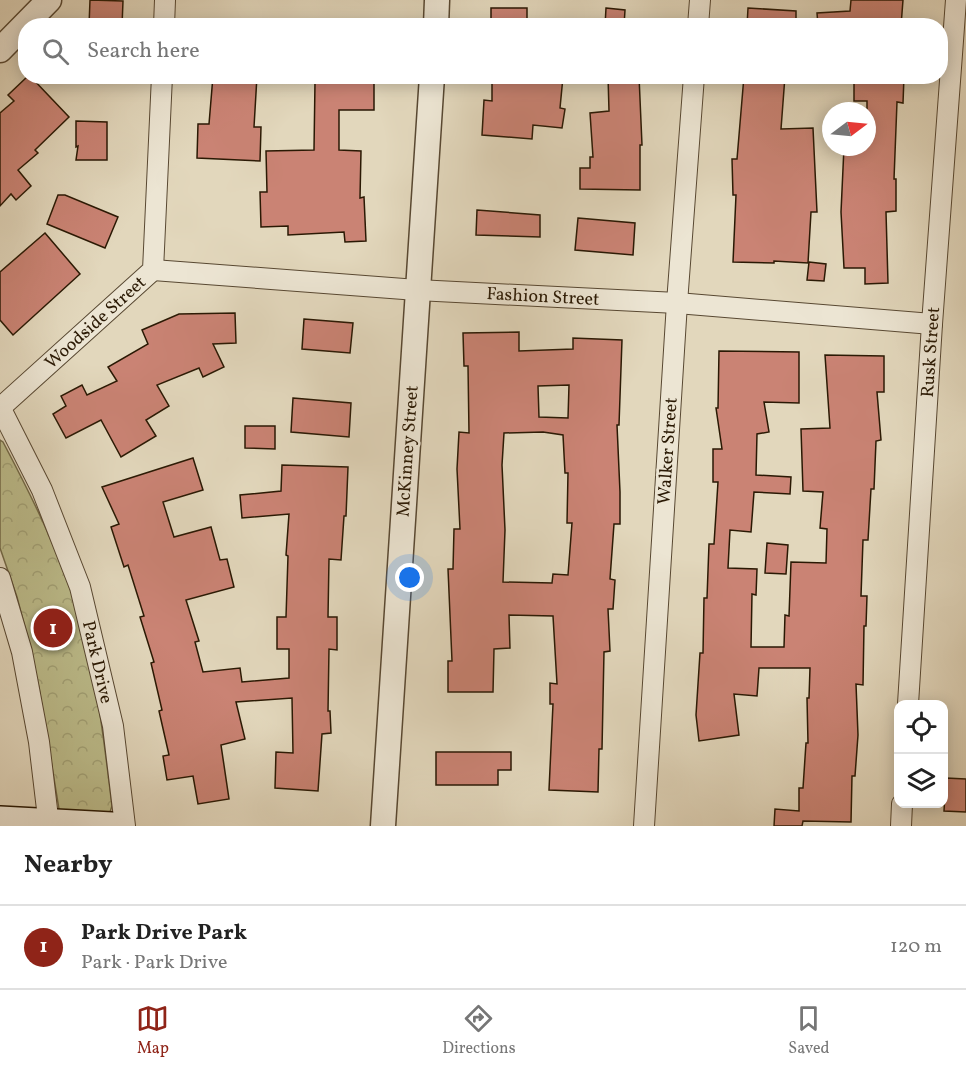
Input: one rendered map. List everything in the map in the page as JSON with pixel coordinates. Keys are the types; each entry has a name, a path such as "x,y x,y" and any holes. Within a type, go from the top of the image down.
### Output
{"main road":[{"path":"0,820 112,826"}],"street":[{"path":"31,18 49,0"},
{"path":"164,18 165,0"},
{"path":"436,18 437,0"},
{"path":"699,18 700,0"},
{"name":"Rusk Street","path":"908,700 932,324 956,0"},
{"path":"0,50 18,32"},
{"name":"Woodside Street","path":"0,408 153,270 162,84"},
{"name":"McKinney Street","path":"383,826 431,84"},
{"name":"Walker Street","path":"644,826 677,303 693,84"},
{"name":"Fashion Street","path":"153,270 417,290 677,303 932,324"},
{"name":"Park Drive","path":"0,408 42,490 80,587 113,726 125,826"},
{"path":"0,578 22,652 39,742 49,824"},
{"path":"901,826 902,808"}],"green space":[{"path":"0,440 45,526 71,591 85,637 99,709 112,806 110,812 104,815 64,813 59,809 39,688 29,643 17,597 0,548"}],"building":[{"path":"90,0 123,1 122,18 89,18"},
{"path":"851,0 903,0 902,18 817,18 817,13 850,11"},
{"path":"491,8 527,8 527,18 491,18"},
{"path":"606,8 625,10 624,18 605,18"},
{"path":"748,8 796,11 796,18 747,18"},
{"path":"20,84 38,84 69,117 35,150 38,153 18,170 31,186 16,200 11,194 0,206 0,113 14,101 8,95"},
{"path":"212,84 257,84 254,127 261,127 260,161 197,158 198,124 209,124"},
{"path":"315,84 374,84 374,110 339,110 339,150 361,151 360,198 364,197 366,241 345,242 344,232 288,235 288,226 261,227 260,192 267,192 266,151 314,150"},
{"path":"492,84 562,84 560,108 565,109 562,128 533,125 532,139 482,135 484,100 492,101"},
{"path":"608,84 639,84 642,145 640,145 640,190 580,189 580,168 590,168 590,157 593,157 590,113 609,111"},
{"path":"743,84 784,84 781,129 813,128 817,212 811,212 808,263 733,262 736,195 733,195 732,159 737,159"},
{"path":"854,84 904,84 903,103 897,102 894,179 896,179 896,211 886,212 888,283 865,284 865,268 844,268 841,212 844,156 876,156 876,102 854,101"},
{"path":"76,121 107,122 107,160 76,160 78,146 76,147"},
{"path":"58,195 65,195 118,217 105,248 47,224"},
{"path":"477,210 540,215 540,237 476,235"},
{"path":"578,218 635,223 633,255 575,250"},
{"path":"45,233 80,274 13,335 0,320 0,272"},
{"path":"809,262 826,264 824,281 807,280"},
{"path":"235,313 236,343 213,344 224,367 203,377 199,368 157,385 169,406 146,420 156,436 121,457 101,420 66,438 53,414 66,406 61,396 82,385 87,395 117,381 108,367 148,344 142,330 179,314"},
{"path":"304,319 353,323 350,353 302,349"},
{"path":"519,332 519,351 573,349 573,338 622,340 619,425 617,425 620,524 614,524 610,579 615,580 613,609 608,609 610,651 604,652 602,749 599,749 598,792 549,790 553,704 550,704 550,683 557,684 553,616 509,615 510,648 494,649 493,692 448,692 448,661 452,661 448,569 453,569 454,529 460,529 457,469 459,432 469,433 468,366 464,366 463,333","holes":["569,385 568,418 539,417 538,386","543,432 563,435 565,473 568,473 567,523 572,523 568,575 553,574 552,583 503,582 504,433"]},
{"path":"719,351 799,352 799,403 764,402 769,432 757,434 756,475 791,477 790,494 754,492 751,532 730,530 728,568 757,569 756,595 752,594 751,647 784,647 785,615 789,616 791,562 826,563 827,529 820,528 823,492 803,491 801,429 830,428 825,355 884,356 884,392 877,392 881,440 876,441 874,489 871,489 868,540 863,540 861,596 867,596 866,626 864,626 863,685 856,684 858,735 855,776 852,776 851,822 803,821 802,826 774,826 775,809 799,811 799,788 803,788 806,743 808,743 807,698 809,698 810,668 759,668 757,696 734,694 739,735 699,741 696,715 700,653 703,653 704,598 707,598 709,544 714,544 718,482 713,482 713,449 722,449 716,408 718,408"},
{"path":"293,398 351,403 349,437 291,432"},
{"path":"245,426 275,426 275,449 245,448"},
{"path":"193,458 203,490 163,502 174,537 211,527 220,560 227,559 234,587 186,600 199,641 195,642 203,672 240,668 242,682 289,678 289,649 277,649 277,617 286,617 288,556 286,555 289,514 242,518 240,495 281,491 282,465 348,467 341,560 329,559 328,617 337,617 337,650 329,649 328,711 330,711 331,733 322,734 318,791 275,788 276,752 293,753 292,698 236,702 245,739 221,745 229,799 198,804 193,776 167,780 163,756 169,755 151,663 154,662 140,617 144,616 128,565 124,567 111,527 119,524 102,487"},
{"path":"767,543 788,545 786,574 765,573"},
{"path":"436,752 511,752 511,770 498,770 498,785 436,785"},
{"path":"948,778 966,779 966,812 944,811 944,808 948,808"}],"place":[{"name":"Park Drive Park","path":"53,628"}]}
